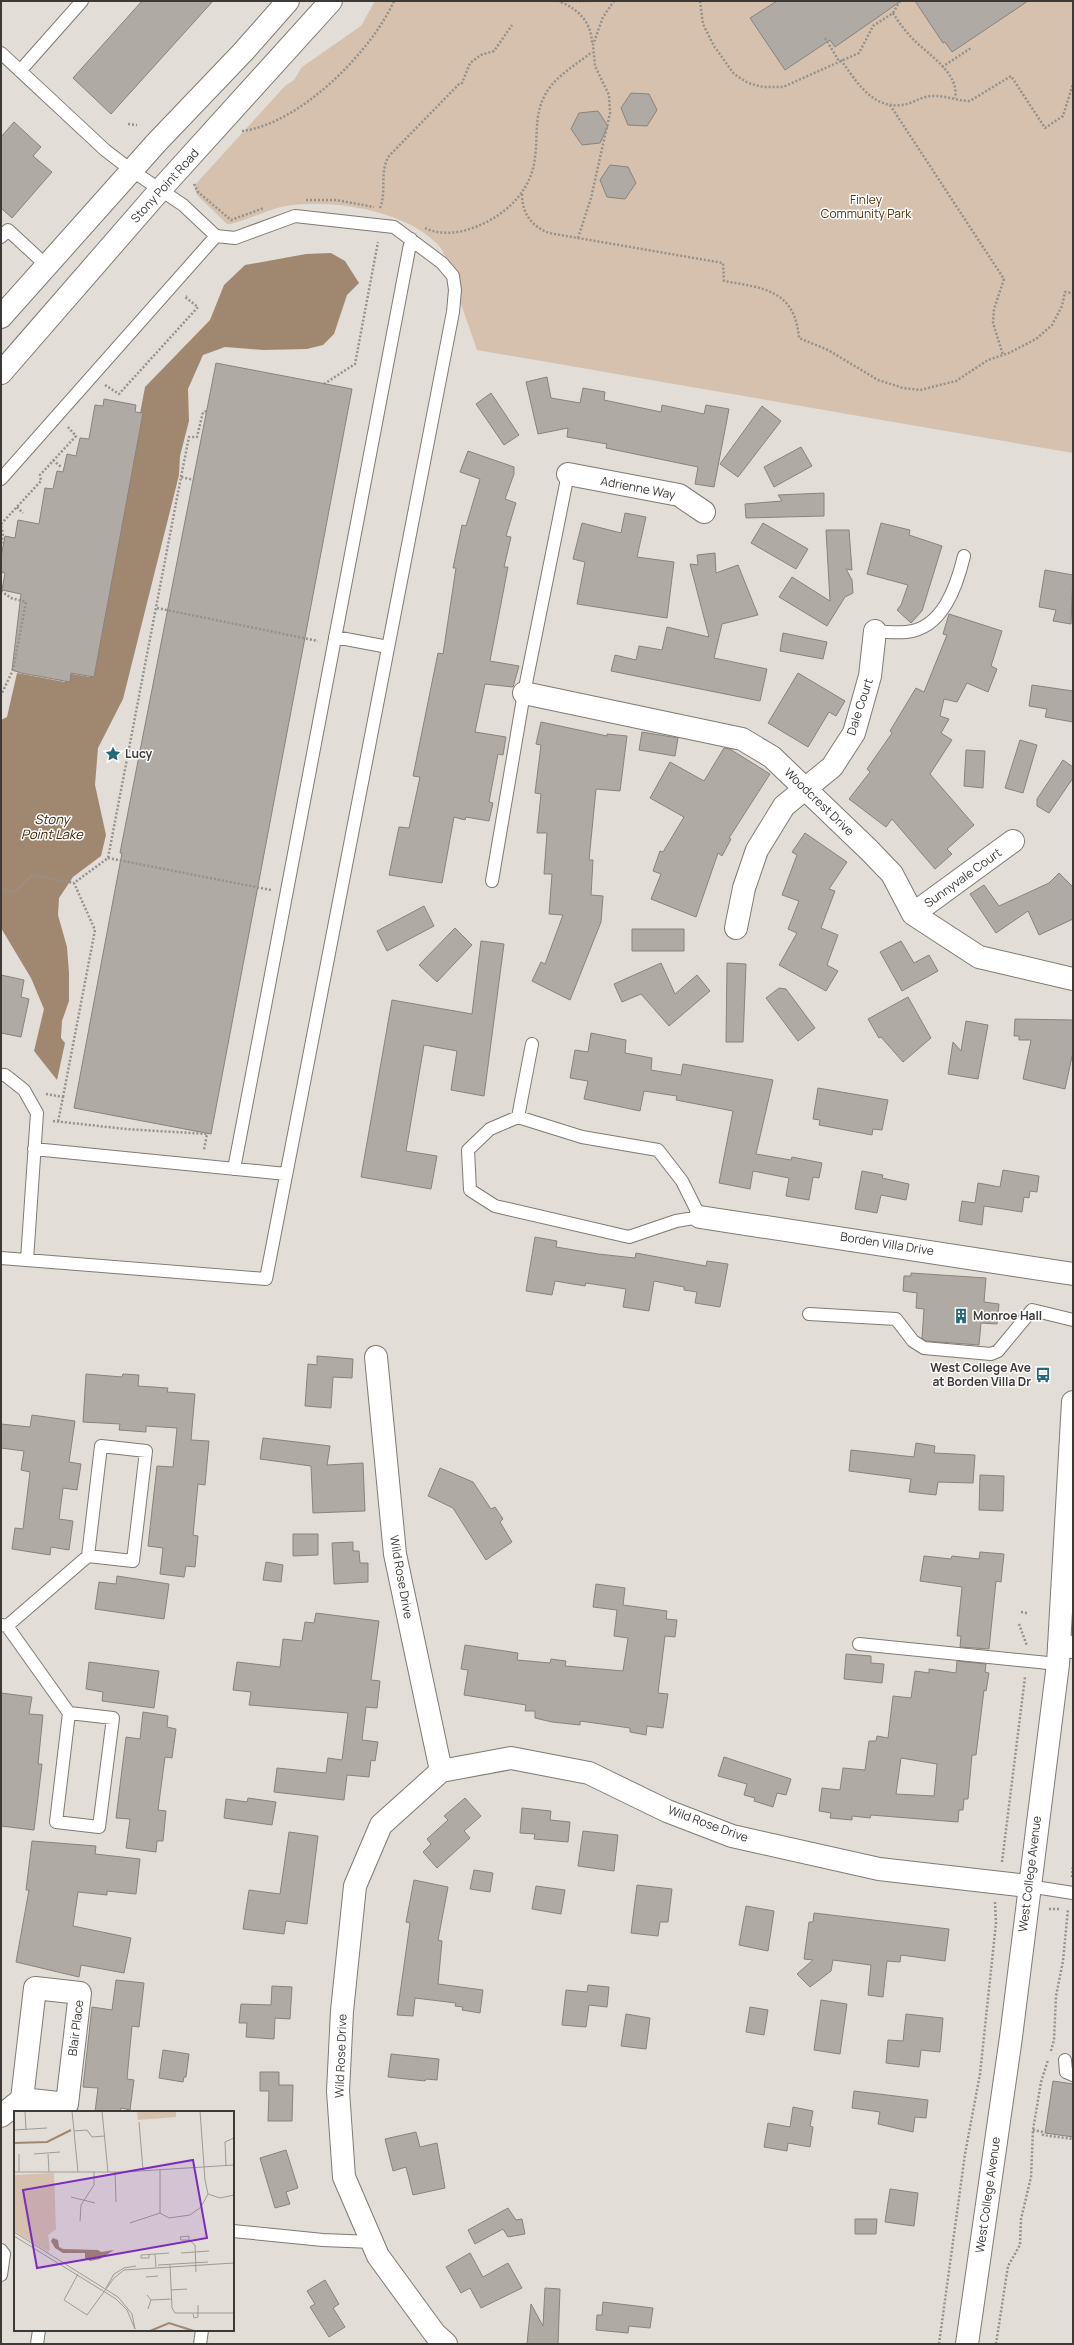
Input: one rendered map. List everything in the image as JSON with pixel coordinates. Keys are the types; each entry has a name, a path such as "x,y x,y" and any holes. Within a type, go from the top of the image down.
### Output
{"street":[{"path":"1,317 131,170 243,52 288,1"},
{"name":"Stony Point Road","path":"1,372 160,190 331,1"},
{"name":"Adrienne Way","path":"568,474 678,496 704,512"},
{"name":"Dale Court","path":"736,928 744,888 757,850 784,806 832,766 854,734 870,676 875,631"},
{"name":"Woodcrest Drive","path":"524,693 742,739 772,757 892,874 913,914 979,957 1073,979"},
{"name":"Sunnyvale Court","path":"913,914 1013,842"},
{"name":"Borden Villa Drive","path":"700,1217 1073,1274"},
{"name":"Wild Rose Drive","path":"376,1357 395,1554 441,1771"},
{"name":"West College Avenue","path":"966,2344 1011,2037 1028,1886 1063,1652 1073,1402"},
{"name":"Wild Rose Drive","path":"446,2344 435,2334 378,2256 344,2177 338,2091 342,2011 355,1886 382,1825 441,1771 511,1758 589,1773 667,1811 732,1836 879,1870 1028,1886"},
{"name":"Blair Place","path":"35,1988 80,1993 67,2104 22,2099 35,1988"},
{"path":"1,2116 22,2099"}],"lane":[{"path":"20,71 82,1"},
{"path":"1,53 105,150 131,170 183,205 216,236 235,238 295,216 394,227 442,263 452,276 455,290 453,312 266,1279 1,1258"},
{"path":"1,237 8,230 47,266"},
{"path":"1,479 216,236"},
{"path":"234,1169 411,239"},
{"path":"492,881 524,693 568,474"},
{"path":"875,631 907,632 924,626 938,615 952,595 964,556"},
{"path":"335,637 388,647"},
{"path":"518,1117 532,1044"},
{"path":"1,1075 5,1075 24,1090 37,1112 27,1260"},
{"path":"518,1117 582,1137 658,1150 682,1181 700,1217 676,1221 629,1237 495,1206 470,1190 468,1150 490,1129 518,1117"},
{"path":"34,1149 286,1174"},
{"path":"809,1314 896,1319 913,1341 924,1348 985,1354 998,1351 1032,1310 1073,1320"},
{"path":"69,1713 113,1718 99,1827 56,1822 69,1713 4,1625 88,1556 101,1446 146,1451 133,1561 88,1556"},
{"path":"859,1644 1027,1660 1063,1652"},
{"path":"1028,1886 1073,1893"},
{"path":"1065,2060 1066,2072 1073,2075"},
{"path":"234,2231 323,2240 372,2242"},
{"path":"1,2275 7,2253"},
{"path":"37,2344 39,2331"},
{"path":"200,2344 202,2331"}],"path":[{"path":"239,132 254,130 270,123 302,105 329,85 376,34 394,1"},
{"path":"555,1 590,1"},
{"path":"592,45 603,17 614,1"},
{"path":"700,1 703,24 714,46 734,74 748,83 763,87 783,87 859,53 873,26 893,13 900,1"},
{"path":"561,2 573,7 581,14 592,33 594,66 609,95 610,113 591,198 578,238"},
{"path":"893,13 910,36 942,67 955,86 955,98"},
{"path":"380,208 384,196 384,167 389,156 462,83 470,63 497,48 512,24"},
{"path":"825,38 840,61 862,89 872,98 890,104 902,105 929,96 955,98 966,101 976,99 1011,76 1045,128 1063,116 1073,84"},
{"path":"942,67 971,48"},
{"path":"422,227 446,233 463,232 497,217 522,193 535,158 537,116 545,93 566,71 592,52"},
{"path":"890,104 1004,279 994,309 993,323 1003,354"},
{"path":"128,124 137,125"},
{"path":"195,181 194,186 198,192 231,220 270,206"},
{"path":"522,193 525,212 536,228 549,233 723,263 724,281 762,288 784,299 796,321 799,338 828,350 868,375 890,384 920,390 956,381 988,360 1036,339 1052,325 1062,306 1065,292 1073,293"},
{"path":"300,201 314,199 336,200 380,208 387,211"},
{"path":"324,384 355,364 379,237"},
{"path":"100,391 105,385 118,394 198,307 185,297 190,292"},
{"path":"1,889 15,892 33,875 74,882 108,858 189,437 197,437 202,412 207,411"},
{"path":"1,546 4,533 1,525 41,481 40,475 76,436 68,426 73,420"},
{"path":"53,460 61,467"},
{"path":"181,477 194,480"},
{"path":"17,507 24,513"},
{"path":"1,591 11,598 26,602 13,670 1,695"},
{"path":"157,608 319,642 335,637"},
{"path":"108,858 286,893"},
{"path":"58,1122 95,930 74,882"},
{"path":"42,1089 46,1094 48,1101"},
{"path":"46,1094 63,1097"},
{"path":"51,1115 53,1122 207,1134 204,1150"},
{"path":"1021,1612 1027,1613"},
{"path":"939,2344 965,2154 980,2074 998,1882 1018,1746 1028,1652 1020,1624"},
{"path":"1072,1878 1073,1865"},
{"path":"996,2344 1008,2266 1020,2245 1021,2219 1031,2177 1033,2130 1040,2082 1054,2040 1056,1996 1063,1960 1069,1909"},
{"path":"1033,2130 1043,2132 1043,2135 1073,2139"}],"green space":[{"name":"Finley Community Park","path":"375,1 1073,1 1073,453 477,350 442,250 426,234 408,224 388,215 366,209 321,204 300,204 281,207 227,224 197,195 194,186 285,86 294,80 302,67 361,26"}],"water":[{"name":"Stony Point Lake","path":"331,253 345,261 359,283 347,295 334,334 323,345 307,349 263,350 225,347 203,355 188,389 189,421 180,456 179,475 123,699 98,748 95,785 106,835 101,856 73,877 59,898 58,915 67,947 69,1001 62,1021 61,1038 65,1043 57,1080 34,1051 44,1009 31,978 1,928 1,720 7,717 17,673 65,682 67,673 90,677 145,387 210,320 224,285 245,265 306,254"}],"building":[{"path":"142,1 213,1 111,114 73,78"},
{"path":"777,1 901,1 835,47 830,40 785,70 750,18"},
{"path":"915,1 1028,1 952,52 945,42 943,43"},
{"path":"631,93 649,94 657,110 647,126 628,125 621,108"},
{"path":"598,111 608,126 600,143 582,145 571,129 579,113"},
{"path":"14,122 41,147 33,156 52,172 12,218 1,208 1,137"},
{"path":"610,165 628,167 636,183 625,199 607,197 600,180"},
{"path":"216,363 352,389 211,1134 74,1108 122,853 120,853"},
{"path":"547,377 551,398 580,403 583,388 605,392 604,400 661,412 662,405 704,414 706,405 729,409 714,487 695,484 698,467 606,448 607,444 567,437 568,428 538,434 526,382"},
{"path":"491,393 519,435 504,445 476,404"},
{"path":"104,399 136,405 135,412 143,413 94,677 71,673 70,682 21,673 12,670 21,594 2,590 5,573 1,572 1,557 5,536 15,538 18,520 39,524 45,488 53,489 57,471 63,472 67,454 76,456 80,438 89,439 95,405 103,406"},
{"path":"762,406 781,421 738,477 720,464"},
{"path":"801,447 812,466 774,487 764,467"},
{"path":"468,451 514,467 514,474 505,499 516,503 506,536 511,537 504,567 508,567 490,661 519,666 513,687 485,684 475,732 506,737 503,755 498,754 489,802 493,803 489,821 466,817 465,820 454,817 442,883 389,875 399,827 409,828 420,777 413,776 438,653 443,654 456,568 453,568 462,525 466,526 480,479 460,472"},
{"path":"824,493 824,516 746,518 745,504 782,501 778,495"},
{"path":"625,513 646,517 637,557 674,562 667,618 577,604 585,562 573,559 582,523 621,533"},
{"path":"763,523 808,549 796,569 751,543"},
{"path":"881,523 910,530 909,535 942,546 922,611 911,623 897,610 901,605 908,585 867,574"},
{"path":"826,530 849,530 852,570 846,569 852,580 853,593 845,597 827,626 779,597 792,577 830,601"},
{"path":"715,553 716,573 738,565 758,615 722,624 714,658 767,669 760,701 611,671 615,655 636,660 639,646 662,650 667,627 709,637 690,564 698,565 697,555"},
{"path":"1045,570 1073,575 1071,624 1053,621 1056,610 1039,607"},
{"path":"949,614 1002,631 991,666 997,669 988,692 967,683 957,702 944,699 940,716 949,719 941,733 952,740 930,774 974,825 947,849 952,854 935,869 892,819 886,827 849,799 870,772 867,769 892,733 890,731 916,688 924,692 947,635 943,634"},
{"path":"783,633 827,642 823,659 780,651"},
{"path":"798,673 845,701 836,716 829,712 808,747 768,723"},
{"path":"1032,685 1073,691 1073,722 1045,717 1047,709 1029,706"},
{"path":"541,722 607,736 607,734 627,736 620,791 596,789 589,860 593,860 591,895 603,896 601,922 570,1000 532,981 541,962 545,964 563,915 549,914 552,874 544,874 547,833 537,833 541,794 535,793 541,745 536,744"},
{"path":"642,732 678,738 675,756 639,750"},
{"path":"1020,740 1037,745 1023,793 1005,788"},
{"path":"724,748 730,749 770,774 729,838 731,839 722,856 718,853 696,917 651,899 661,874 653,871 660,851 663,852 684,817 650,798 670,762 704,781"},
{"path":"966,750 985,751 983,788 964,786"},
{"path":"1063,760 1073,767 1073,778 1049,813 1037,806 1037,799"},
{"path":"805,833 847,862 829,889 835,891 821,928 838,935 827,965 838,971 826,991 779,965 797,933 788,929 799,901 782,895 797,855 792,852"},
{"path":"1059,873 1073,887 1073,919 1039,935 1028,911 996,933 970,894 984,885 999,906 1049,883"},
{"path":"424,906 434,926 387,951 377,931"},
{"path":"455,928 472,945 437,982 419,965"},
{"path":"632,929 684,929 684,951 632,951"},
{"path":"481,941 504,944 484,1096 451,1090 457,1051 424,1045 406,1151 437,1156 431,1189 361,1177 392,1000 472,1014"},
{"path":"901,941 914,963 929,955 938,971 902,991 880,952"},
{"path":"661,963 675,994 697,975 710,991 669,1026 641,994 622,1002 614,984"},
{"path":"727,963 746,964 743,1042 726,1042"},
{"path":"1,975 24,980 21,997 29,999 21,1037 1,1033"},
{"path":"779,988 786,989 815,1028 798,1041 766,998"},
{"path":"908,997 931,1038 903,1062 881,1037 879,1038 868,1019"},
{"path":"1015,1019 1073,1020 1073,1052 1065,1089 1023,1079 1031,1040 1019,1040 1019,1036 1014,1036"},
{"path":"966,1021 988,1025 978,1079 948,1074 953,1042 961,1051"},
{"path":"591,1033 626,1040 625,1053 652,1058 651,1070 681,1075 683,1064 773,1080 756,1154 791,1160 792,1157 822,1163 819,1178 813,1177 809,1200 786,1196 789,1178 753,1171 750,1189 719,1183 733,1111 676,1100 677,1096 644,1091 640,1111 584,1099 588,1081 570,1078 575,1050 588,1052"},
{"path":"818,1088 888,1100 882,1130 873,1129 872,1135 819,1125 820,1120 813,1119"},
{"path":"1003,1170 1039,1176 1037,1192 1030,1191 1029,1198 1024,1197 1022,1212 984,1206 982,1225 959,1221 962,1201 975,1203 978,1183 1000,1187"},
{"path":"862,1171 883,1175 882,1178 909,1184 906,1200 881,1195 877,1213 855,1209"},
{"path":"535,1237 557,1241 556,1247 598,1254 635,1258 636,1253 706,1266 707,1261 728,1264 720,1307 695,1303 697,1292 684,1290 684,1287 654,1281 649,1311 623,1307 626,1289 586,1283 585,1286 555,1281 552,1295 526,1291"},
{"name":"Monroe Hall","path":"911,1273 986,1278 984,1302 999,1304 997,1324 981,1323 979,1345 926,1341 922,1338 924,1309 916,1308 917,1293 903,1291 904,1276 911,1276"},
{"path":"317,1356 353,1359 352,1378 333,1377 331,1408 305,1406 308,1364 317,1365"},
{"path":"86,1374 122,1377 123,1374 139,1375 138,1386 168,1388 167,1392 195,1394 191,1440 209,1441 205,1485 198,1484 193,1535 198,1536 195,1567 186,1566 184,1577 160,1574 163,1548 148,1546 157,1466 173,1467 177,1428 146,1426 146,1432 119,1430 120,1424 83,1422"},
{"path":"32,1415 75,1421 69,1462 81,1464 77,1490 63,1488 59,1519 73,1521 69,1550 51,1547 50,1555 12,1549 15,1528 23,1529 30,1472 21,1470 24,1451 1,1448 1,1424 30,1427"},
{"path":"263,1438 330,1446 327,1465 363,1463 365,1511 313,1513 311,1466 260,1459"},
{"path":"916,1443 935,1446 934,1453 975,1455 973,1483 938,1482 936,1495 909,1492 911,1479 849,1471 851,1450 914,1457"},
{"path":"440,1468 473,1482 491,1509 495,1507 503,1519 500,1522 512,1542 486,1560 453,1508 428,1496"},
{"path":"980,1475 1004,1476 1003,1511 979,1510"},
{"path":"293,1534 318,1534 318,1555 293,1556"},
{"path":"353,1542 353,1551 359,1551 360,1563 368,1563 368,1582 334,1584 332,1543"},
{"path":"980,1552 1004,1554 1001,1582 996,1581 989,1649 960,1647 961,1636 957,1636 962,1587 920,1581 924,1556 951,1559 952,1556 979,1559"},
{"path":"266,1562 283,1565 281,1582 263,1580"},
{"path":"117,1576 169,1584 164,1619 95,1609 99,1582 116,1584"},
{"path":"596,1584 625,1588 623,1605 667,1611 666,1619 677,1620 675,1637 665,1636 658,1693 668,1694 663,1728 647,1726 646,1735 630,1732 630,1728 580,1721 580,1725 552,1722 535,1718 535,1711 525,1711 526,1705 464,1695 468,1670 461,1669 465,1645 518,1653 517,1660 550,1663 551,1659 566,1661 565,1666 623,1671 628,1638 614,1636 617,1610 593,1607"},
{"path":"316,1613 379,1621 371,1680 380,1681 377,1708 366,1707 362,1740 378,1742 375,1761 371,1760 369,1777 347,1775 344,1800 274,1792 277,1768 326,1773 328,1758 342,1760 348,1713 249,1705 251,1692 233,1690 237,1662 280,1667 283,1639 302,1641 305,1622 314,1623"},
{"path":"846,1654 871,1656 871,1663 884,1664 882,1683 844,1679"},
{"path":"957,1661 986,1664 985,1672 989,1673 986,1691 984,1690 976,1755 972,1755 968,1799 964,1799 963,1810 959,1810 958,1822 871,1815 870,1818 852,1816 852,1820 830,1818 831,1813 819,1811 822,1788 840,1790 843,1768 865,1770 869,1741 876,1741 877,1736 888,1738 893,1696 911,1698 915,1671 929,1673 929,1669 956,1673","holes":["901,1758 937,1764 934,1796 896,1794"]},
{"path":"89,1662 159,1671 154,1708 102,1701 103,1692 86,1689"},
{"path":"1,1693 32,1697 29,1714 43,1715 38,1764 42,1764 34,1830 1,1826"},
{"path":"143,1712 168,1716 167,1727 176,1729 172,1758 165,1757 158,1810 166,1811 163,1841 157,1841 156,1852 126,1848 130,1819 116,1818 126,1737 140,1739"},
{"path":"724,1757 791,1779 786,1795 777,1793 773,1807 754,1801 755,1798 744,1795 747,1784 718,1776"},
{"path":"248,1798 276,1802 272,1825 224,1818 226,1799 247,1802"},
{"path":"465,1798 481,1816 464,1831 470,1838 437,1868 423,1852 431,1844 427,1839 448,1820 444,1816"},
{"path":"522,1808 551,1811 550,1820 570,1822 568,1842 534,1839 535,1834 520,1833"},
{"path":"583,1831 618,1835 614,1871 578,1866"},
{"path":"289,1832 318,1836 307,1924 286,1921 284,1934 243,1929 249,1890 280,1894"},
{"path":"32,1841 96,1846 95,1854 140,1859 136,1894 107,1891 107,1895 78,1892 73,1926 131,1938 124,1973 81,1965 79,1977 16,1962 29,1890 26,1890"},
{"path":"474,1870 493,1873 490,1892 470,1889"},
{"path":"414,1880 448,1887 438,1940 442,1941 438,1984 483,1990 480,2013 462,2010 463,2007 455,2006 456,2003 415,1998 413,2016 397,2015 410,1923 406,1922"},
{"path":"637,1885 672,1889 668,1922 660,1922 658,1936 631,1933"},
{"path":"536,1886 565,1890 561,1914 532,1909"},
{"path":"746,1906 774,1911 768,1951 739,1945"},
{"path":"814,1913 949,1929 945,1961 901,1955 900,1962 887,1961 883,1997 868,1995 871,1965 833,1960 831,1971 810,1987 797,1974 813,1960 804,1959 809,1922 813,1922"},
{"path":"116,1980 144,1983 139,2027 132,2026 127,2079 134,2080 130,2110 121,2108 120,2111 95,2111 98,2088 83,2087 92,2007 112,2010"},
{"path":"588,1985 609,1987 607,2007 589,2005 586,2027 562,2025 566,1990 587,1992"},
{"path":"272,1986 292,1987 290,2019 275,2018 274,2039 246,2037 247,2023 239,2023 241,2004 271,2005"},
{"path":"821,2000 847,2004 840,2054 814,2050"},
{"path":"750,2007 768,2010 764,2035 746,2032"},
{"path":"626,2014 650,2018 646,2049 621,2046"},
{"path":"906,2014 943,2018 940,2052 921,2050 919,2067 886,2063 888,2040 903,2041"},
{"path":"163,2050 189,2054 186,2077 184,2077 183,2082 159,2078"},
{"path":"391,2054 439,2059 437,2080 426,2079 425,2081 388,2077"},
{"path":"260,2072 279,2072 279,2085 293,2085 292,2121 268,2121 269,2091 260,2091"},
{"path":"1053,2081 1073,2084 1073,2137 1045,2133"},
{"path":"854,2091 928,2100 926,2118 915,2117 913,2132 878,2124 880,2112 852,2108"},
{"path":"793,2107 813,2111 810,2126 813,2127 810,2147 788,2143 787,2151 764,2147 768,2123 790,2127"},
{"path":"416,2132 420,2147 437,2143 445,2188 413,2195 406,2167 393,2171 385,2139"},
{"path":"286,2150 298,2188 286,2192 290,2204 275,2208 260,2158"},
{"path":"890,2189 918,2193 914,2226 885,2222"},
{"path":"508,2208 516,2220 522,2219 525,2234 508,2237 503,2229 475,2244 468,2230"},
{"path":"855,2219 877,2219 876,2234 855,2234"},
{"path":"470,2253 483,2277 508,2263 522,2288 481,2308 470,2288 461,2293 446,2267"},
{"path":"325,2280 339,2304 333,2308 345,2327 329,2337 310,2307 315,2304 307,2291"},
{"path":"545,2288 560,2289 558,2344 527,2344 531,2304 543,2326"},
{"path":"603,2302 653,2308 650,2328 629,2326 628,2333 596,2330 597,2315 602,2315"}],"place":[{"name":"Lucy","path":"113,754"},
{"name":"Monroe Hall","path":"961,1316"},
{"name":"West College Ave at Borden Villa Dr","path":"1043,1375"}]}
